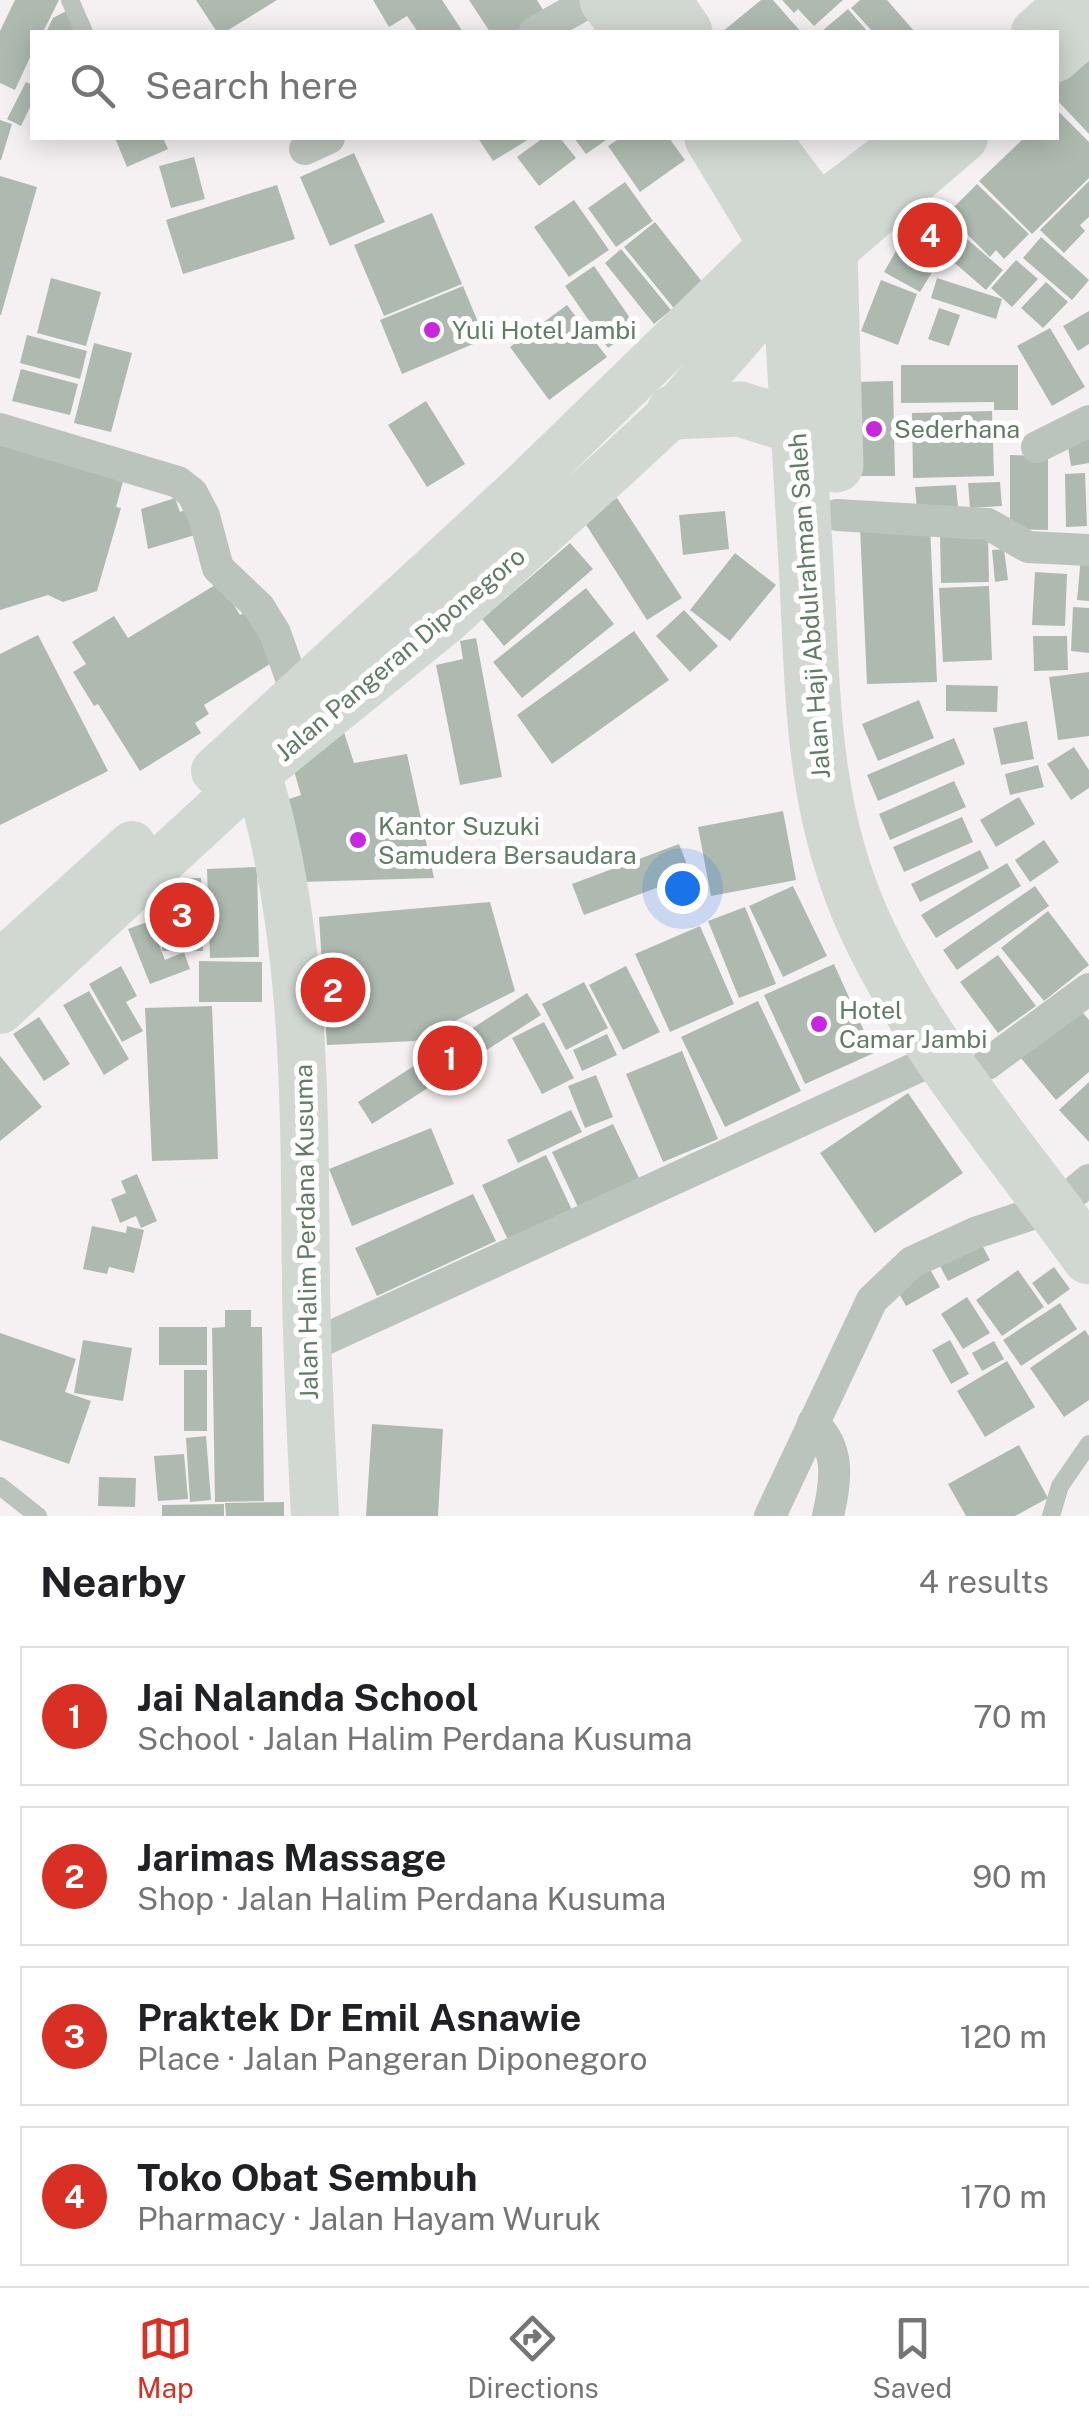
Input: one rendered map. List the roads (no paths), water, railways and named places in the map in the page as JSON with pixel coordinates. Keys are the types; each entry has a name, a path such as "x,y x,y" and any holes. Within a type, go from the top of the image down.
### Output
{"highway":[{"path":"607,0 630,30"},
{"path":"663,0 685,30"},
{"path":"714,140 802,248"},
{"path":"763,140 802,248"},
{"name":"Jalan Haji Abdulrahman Saleh","path":"802,248 797,427 815,755 827,815 864,922 892,976 1077,1196 1089,1256"},
{"name":"Jalan Haji Abdulrahman Saleh","path":"802,248 837,515 845,744 856,803 871,852 965,1060"},
{"path":"674,412 740,409 797,427"}],"main road":[{"path":"1037,30 1070,0"},
{"path":"1059,55 1089,30"},
{"path":"802,248 909,140"},
{"path":"802,248 961,140"},
{"name":"Jalan Pangeran Diponegoro","path":"0,1010 258,774 446,620 674,412 802,248"},
{"name":"Jalan Pangeran Diponegoro","path":"0,964 520,490 802,248"},
{"name":"Jalan Halim Perdana Kusuma","path":"258,774 284,868 299,995 306,1348 315,1516"}],"street":[{"path":"539,30 592,0"},
{"path":"1037,447 1089,421"},
{"path":"0,429 178,482 192,493 218,568 259,608 275,633 297,695"},
{"path":"837,515 988,524 1028,546 1089,550"},
{"path":"306,1348 965,1060 1089,989"},
{"path":"770,1516 872,1300 912,1262 975,1232 1077,1196"},
{"path":"813,1423 829,1438 836,1460 828,1516"}],"lane":[{"path":"70,0 83,30"},
{"path":"1051,1516 1060,1486 1089,1444"},
{"path":"0,1486 38,1516"}],"place":[{"name":"Toko Obat Sembuh","path":"930,235"},
{"name":"Yuli Hotel Jambi","path":"432,330"},
{"name":"Sederhana","path":"874,429"},
{"name":"Kantor Suzuki Samudera Bersaudara","path":"358,840"},
{"name":"Praktek Dr Emil Asnawie","path":"182,915"},
{"name":"Jarimas Massage","path":"333,990"},
{"name":"Hotel Camar Jambi","path":"819,1024"},
{"name":"Jai Nalanda School","path":"450,1058"}]}
